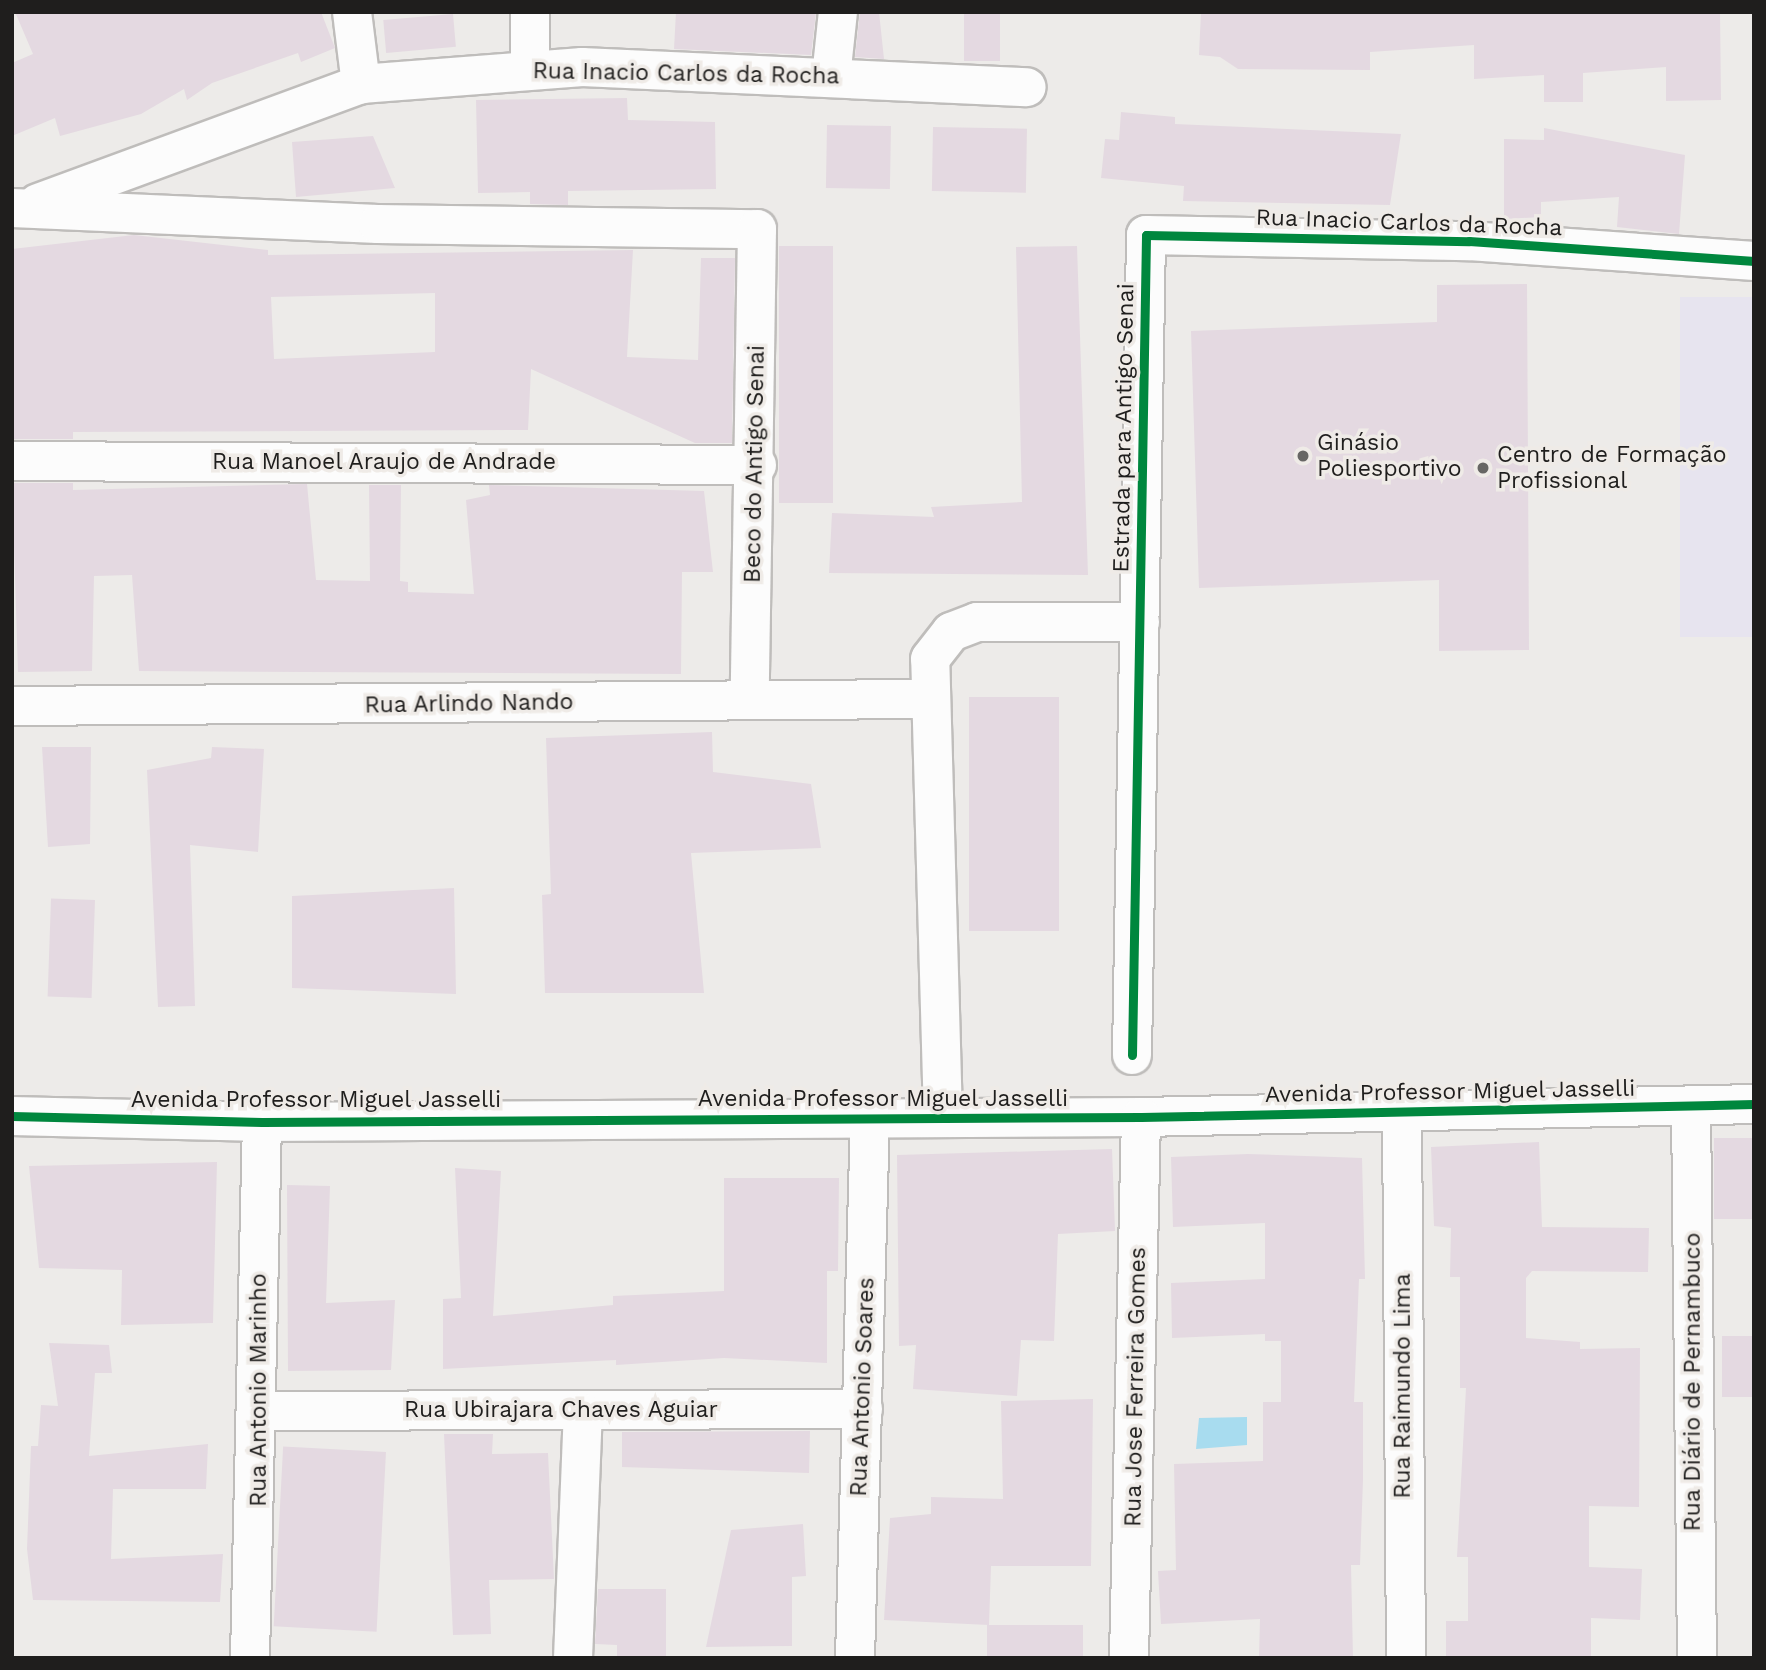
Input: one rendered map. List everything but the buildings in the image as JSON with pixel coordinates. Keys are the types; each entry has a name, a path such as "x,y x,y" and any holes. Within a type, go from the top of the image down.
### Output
{"street":[{"path":"352,12 361,84"},
{"path":"530,12 530,69"},
{"path":"831,77 838,12"},
{"name":"Rua Inacio Carlos da Rocha","path":"22,206 361,84 530,69 831,77 1027,87"},
{"name":"Rua Inacio Carlos da Rocha","path":"22,206 378,224 757,229"},
{"name":"Beco do Antigo Senai","path":"750,699 757,465 757,229"},
{"name":"Rua Inacio Carlos da Rocha","path":"1146,235 1469,241 1754,261"},
{"name":"Estrada para Antigo Senai","path":"1132,1055 1146,235"},
{"name":"Rua Manoel Araujo de Andrade","path":"12,461 757,465"},
{"path":"943,1117 927,699 930,659 951,632 977,622 1140,622"},
{"name":"Rua Arlindo Nando","path":"12,706 927,699"},
{"name":"Avenida Professor Miguel Jasselli","path":"12,1116 262,1122 1141,1117 1402,1115 1754,1104"},
{"name":"Rua Diário de Pernambuco","path":"1692,1105 1697,1658"},
{"name":"Rua Raimundo Lima","path":"1402,1115 1406,1658"},
{"name":"Rua Antonio Soares","path":"855,1658 870,1117"},
{"name":"Rua Jose Ferreira Gomes","path":"1129,1658 1141,1117"},
{"name":"Rua Antonio Marinho","path":"250,1658 259,1411 262,1122"},
{"name":"Rua Ubirajara Chaves Aguiar","path":"259,1411 583,1413 863,1409"},
{"path":"573,1658 583,1413"}],"shaded area":[{"path":"1680,297 1754,297 1754,637 1680,637"}],"water":[{"path":"1247,1417 1247,1445 1196,1449 1199,1418"}],"cycle path":[{"path":"1132,1055 1146,235 1469,241 1754,261"},
{"path":"12,1116 262,1122 1141,1117 1754,1104"}],"place":[{"name":"Ginásio Poliesportivo","path":"1303,456"},
{"name":"Centro de Formação Profissional","path":"1483,468"}]}
